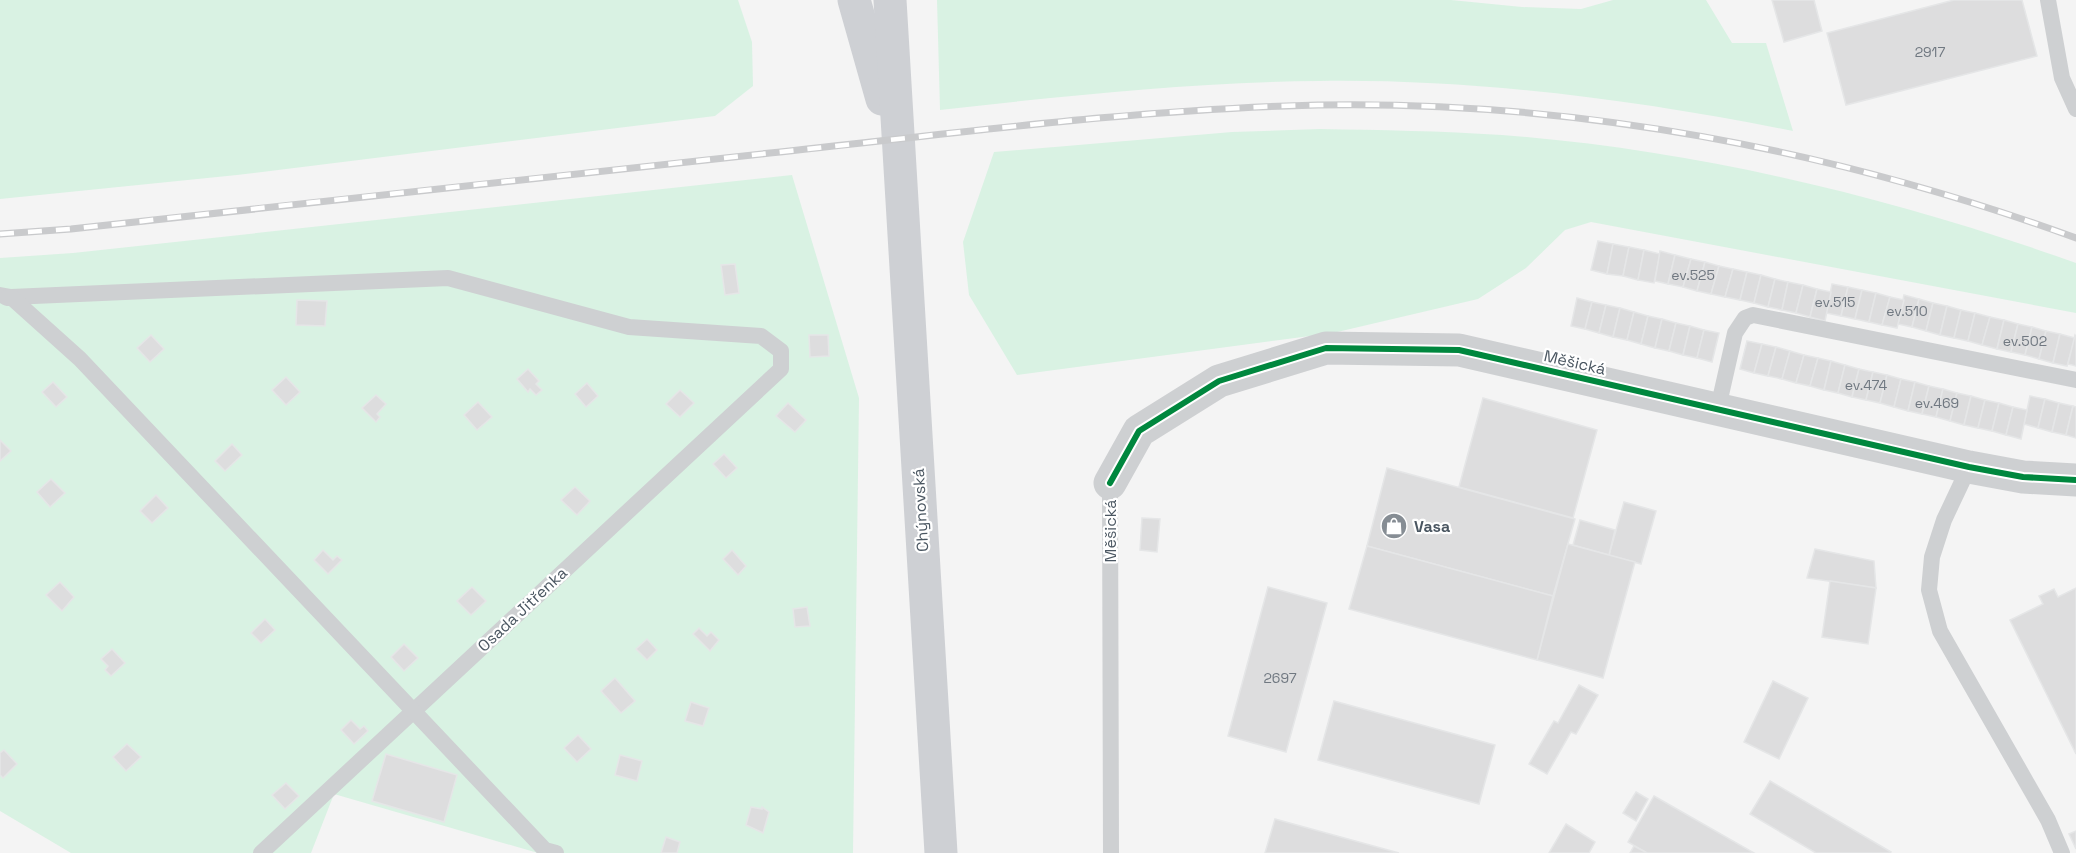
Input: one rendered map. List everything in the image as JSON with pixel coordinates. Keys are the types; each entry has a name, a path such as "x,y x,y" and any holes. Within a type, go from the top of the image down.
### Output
{"main road":[{"path":"854,0 865,32 899,168"},
{"path":"890,0 899,168"},
{"path":"895,67 909,0"},
{"name":"Chýnovská","path":"899,168 941,853"}],"street":[{"name":"Měšická","path":"1110,483 1139,432 1219,381 1326,348 1459,350 1969,466 2023,477 2076,480"}],"lane":[{"path":"2048,0 2062,78 2076,109"},
{"name":"Osada Jitřenka","path":"4,297 448,278 629,327 761,336 781,351 781,369 261,853"},
{"path":"4,297 80,359 545,850 556,853"},
{"path":"1718,408 1735,333 1745,318 1753,315 2076,380"},
{"path":"1969,466 1944,520 1932,557 1929,590 1940,631 2048,820 2062,853"},
{"name":"Měšická","path":"1110,483 1111,853"}],"green space":[{"path":"0,0 738,0 752,42 753,86 715,116 237,175 0,199"},
{"path":"937,0 1451,0 1522,7 1581,9 1613,0 1706,0 1732,43 1766,43 1793,131 1617,101 1498,88 1380,81 1273,82 1178,87 940,110"},
{"path":"1320,129 1502,135 1575,142 1721,165 1865,197 2007,239 2076,263 2076,313 1591,222 1565,230 1526,268 1478,299 1333,333 1017,375 969,295 963,242 994,152 1232,132"},
{"path":"792,175 859,398 853,853 538,853 334,794 311,853 71,853 0,811 0,258 73,253"}],"building":[{"path":"1772,0 1814,0 1822,31 1784,42"},
{"path":"1954,0 2022,0 2037,56 1846,105 1827,33"},
{"path":"1598,241 1613,244 1607,274 1591,270"},
{"path":"1613,244 1629,247 1623,276 1607,274"},
{"path":"1629,247 1644,250 1638,280 1623,276"},
{"path":"1644,250 1660,254 1654,283 1638,280"},
{"path":"1660,251 1675,255 1668,284 1655,281"},
{"path":"1675,255 1691,259 1683,287 1668,284"},
{"path":"1691,259 1705,262 1697,291 1683,287"},
{"path":"1705,262 1719,266 1711,294 1697,291"},
{"path":"735,264 739,293 725,295 721,265"},
{"path":"1719,266 1733,269 1725,297 1711,294"},
{"path":"1733,269 1747,272 1740,300 1725,297"},
{"path":"1747,272 1761,275 1754,303 1740,300"},
{"path":"1761,275 1775,279 1768,307 1754,303"},
{"path":"1775,279 1788,282 1782,310 1768,307"},
{"path":"1788,282 1803,285 1796,313 1782,310"},
{"path":"1832,284 1848,287 1841,316 1826,313"},
{"path":"1803,285 1817,289 1810,317 1796,313"},
{"path":"1848,287 1862,290 1855,319 1841,316"},
{"path":"1817,289 1831,292 1825,321 1810,317"},
{"path":"1862,290 1876,293 1869,322 1855,319"},
{"path":"1876,293 1890,297 1882,325 1869,322"},
{"path":"1904,295 1919,299 1912,327 1898,324"},
{"path":"1890,297 1904,300 1897,328 1882,325"},
{"path":"1577,298 1592,302 1585,329 1571,326"},
{"path":"1919,299 1933,303 1926,331 1912,327"},
{"path":"297,300 327,301 325,326 296,325"},
{"path":"1592,302 1606,305 1599,333 1585,329"},
{"path":"1933,303 1947,306 1940,335 1926,331"},
{"path":"1606,305 1620,308 1613,337 1599,333"},
{"path":"1947,306 1961,310 1954,338 1940,335"},
{"path":"1620,308 1634,312 1627,340 1613,337"},
{"path":"1961,310 1975,313 1968,341 1954,338"},
{"path":"1634,312 1648,316 1641,344 1627,340"},
{"path":"1975,313 1990,317 1982,345 1968,341"},
{"path":"1648,316 1662,319 1655,348 1641,344"},
{"path":"1990,317 2004,320 1997,349 1982,345"},
{"path":"1662,319 1676,323 1669,351 1655,348"},
{"path":"2004,320 2018,324 2011,352 1997,349"},
{"path":"1676,323 1690,326 1683,355 1669,351"},
{"path":"2018,324 2032,327 2025,355 2011,352"},
{"path":"1690,326 1704,330 1697,358 1683,355"},
{"path":"2032,327 2046,331 2039,359 2025,355"},
{"path":"1704,330 1719,333 1712,362 1697,358"},
{"path":"2046,331 2060,334 2053,363 2039,359"},
{"path":"2060,334 2075,338 2067,366 2053,363"},
{"path":"151,335 164,349 150,362 137,348"},
{"path":"809,335 828,335 829,356 810,357"},
{"path":"2076,336 2076,366 2068,364"},
{"path":"1747,341 1762,344 1754,373 1740,369"},
{"path":"1762,344 1776,347 1768,376 1754,373"},
{"path":"1776,347 1790,351 1782,379 1768,376"},
{"path":"1790,351 1804,355 1796,383 1782,379"},
{"path":"1804,355 1818,358 1810,386 1796,383"},
{"path":"1818,358 1831,361 1824,390 1810,386"},
{"path":"1831,361 1845,365 1838,393 1824,390"},
{"path":"1845,365 1859,369 1852,397 1838,393"},
{"path":"528,369 539,381 536,384 542,390 536,395 530,389 528,392 517,379"},
{"path":"1859,369 1873,372 1866,400 1852,397"},
{"path":"1873,372 1887,375 1880,403 1866,400"},
{"path":"1887,375 1901,379 1894,407 1880,403"},
{"path":"286,377 300,392 286,405 272,390"},
{"path":"1901,379 1915,382 1908,411 1894,407"},
{"path":"53,382 67,397 56,407 42,392"},
{"path":"1915,382 1929,386 1922,414 1908,411"},
{"path":"587,383 598,396 586,407 575,394"},
{"path":"1929,386 1943,389 1936,417 1922,414"},
{"path":"1943,389 1957,393 1950,421 1936,417"},
{"path":"680,390 694,403 680,417 666,404"},
{"path":"1957,393 1971,396 1964,425 1950,421"},
{"path":"376,395 386,404 377,414 380,417 376,422 362,408"},
{"path":"1971,396 1985,400 1978,428 1964,425"},
{"path":"2030,396 2045,399 2038,428 2024,424"},
{"path":"1483,398 1597,430 1573,518 1459,487"},
{"path":"2045,399 2059,403 2052,432 2038,428"},
{"path":"1985,400 1999,403 1992,431 1978,428"},
{"path":"478,402 492,417 477,430 464,415"},
{"path":"788,403 806,420 795,432 776,416"},
{"path":"1999,403 2013,407 2006,435 1992,431"},
{"path":"2059,403 2073,406 2066,435 2052,432"},
{"path":"2073,406 2076,407 2076,438 2066,435"},
{"path":"2013,407 2027,410 2021,439 2006,435"},
{"path":"0,440 11,451 0,461"},
{"path":"232,444 242,455 225,471 215,461"},
{"path":"724,454 737,468 726,478 713,464"},
{"path":"1387,468 1575,519 1553,596 1367,546"},
{"path":"51,479 65,493 50,507 37,492"},
{"path":"575,487 590,501 577,515 561,500"},
{"path":"156,495 168,508 152,523 140,511"},
{"path":"1624,502 1656,511 1641,564 1609,555"},
{"path":"1142,518 1160,519 1157,552 1140,550"},
{"path":"1580,520 1615,530 1609,555 1573,545"},
{"path":"1568,544 1635,562 1603,678 1537,660"},
{"path":"1367,546 1553,596 1537,660 1349,609"},
{"path":"1815,549 1874,561 1876,588 1807,578"},
{"path":"323,550 333,560 337,556 342,560 328,574 314,560"},
{"path":"732,550 746,566 738,575 723,559"},
{"path":"1830,581 1876,588 1868,644 1822,637"},
{"path":"60,582 74,597 62,611 46,595"},
{"path":"472,587 486,601 471,615 457,601"},
{"path":"1268,587 1327,603 1286,752 1228,736"},
{"path":"2076,588 2076,754 2010,620 2043,604 2039,596 2054,589 2058,597"},
{"path":"807,607 810,626 795,627 793,609"},
{"path":"265,619 275,630 261,643 251,633"},
{"path":"699,628 707,636 711,632 719,640 710,651 693,634"},
{"path":"647,639 657,650 647,660 636,649"},
{"path":"404,644 418,658 404,671 391,657"},
{"path":"112,649 125,663 111,676 105,670 108,666 101,659"},
{"path":"615,678 635,701 621,713 601,691"},
{"path":"1773,681 1808,698 1779,759 1744,742"},
{"path":"1579,685 1598,695 1576,734 1571,732 1547,774 1529,764 1554,721 1558,723"},
{"path":"1334,701 1495,745 1479,804 1318,760"},
{"path":"691,702 709,708 703,726 685,721"},
{"path":"351,720 360,729 364,726 368,731 354,744 341,730"},
{"path":"578,735 591,749 577,762 564,748"},
{"path":"127,744 141,757 126,771 113,757"},
{"path":"4,750 17,764 3,778 0,775 0,753"},
{"path":"386,754 457,775 444,822 372,801"},
{"path":"620,755 642,761 637,781 615,775"},
{"path":"1770,781 1891,852 1816,853 1750,814"},
{"path":"286,783 299,796 285,809 272,795"},
{"path":"1636,792 1648,799 1636,821 1623,813"},
{"path":"1654,796 1754,853 1647,853 1628,842"},
{"path":"751,807 762,809 762,807 769,812 763,833 746,825"},
{"path":"1275,819 1399,853 1265,853"},
{"path":"1566,824 1595,842 1589,853 1549,853"},
{"path":"2076,831 2076,849 2069,834"},
{"path":"666,837 680,842 677,853 661,853"},
{"path":"1634,846 1647,853 1630,853"}],"railway":[{"path":"0,234 71,229 1043,123 1249,107 1318,105 1414,106 1511,111 1607,122 1703,137 1798,156 1892,179 2076,238"}],"cycle path":[{"path":"1110,483 1139,431 1219,381 1326,348 1459,350 1969,467 2023,477 2076,480"}],"place":[{"name":"Vasa","path":"1394,526"}]}
